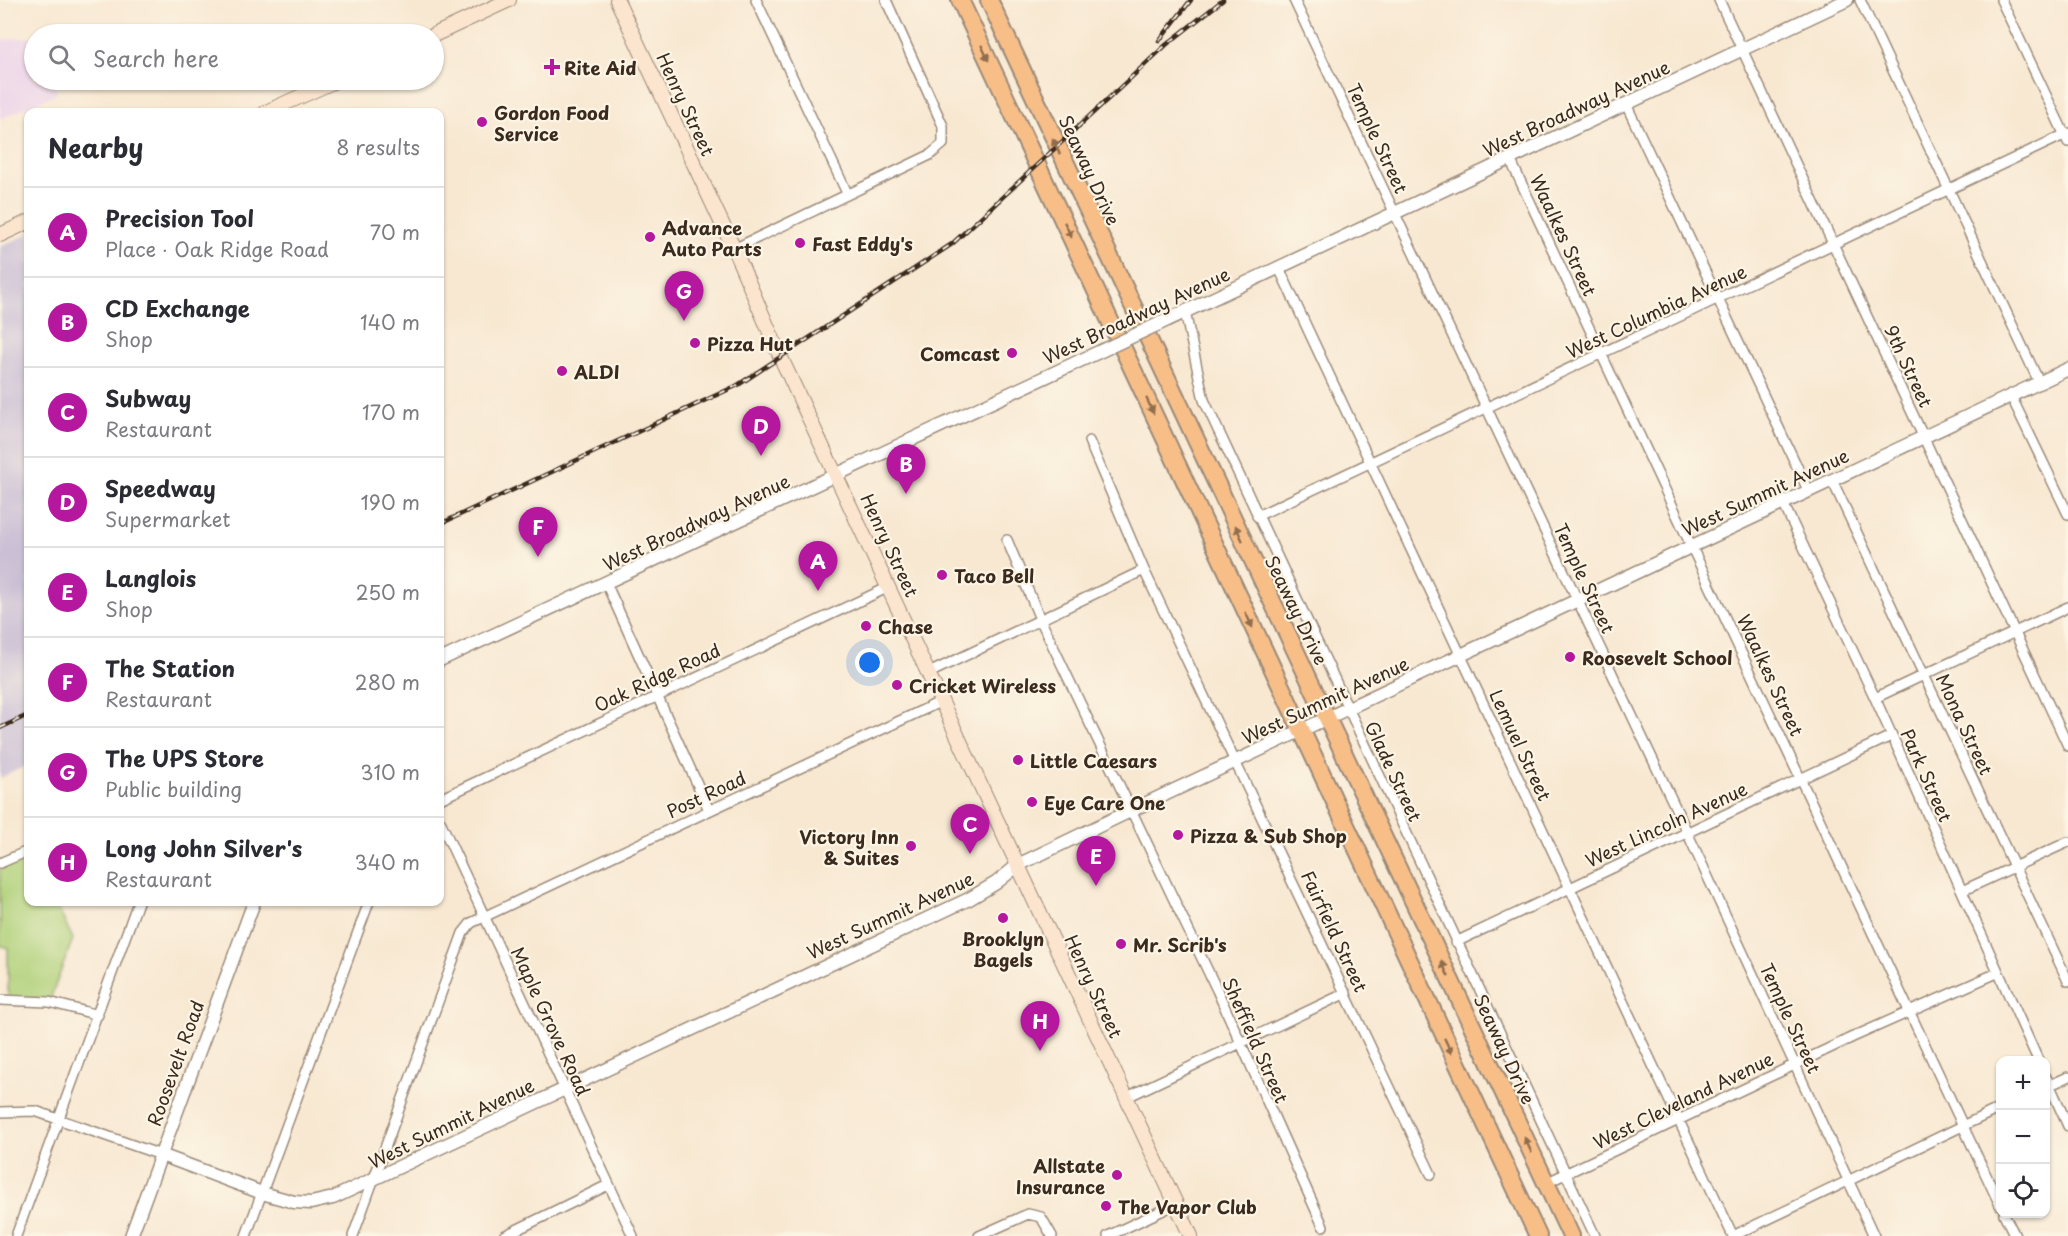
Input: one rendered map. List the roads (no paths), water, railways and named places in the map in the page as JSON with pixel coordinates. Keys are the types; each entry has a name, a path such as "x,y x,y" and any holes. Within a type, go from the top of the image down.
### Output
{"highway":[{"path":"960,0 1538,1236"},
{"name":"Seaway Drive","path":"989,0 1325,720 1382,835 1571,1236"},
{"path":"1225,567 1234,557 1244,560 1325,720"},
{"path":"1313,756 1328,773 1387,896 1397,896 1400,892 1401,876"}],"main road":[{"path":"444,30 509,0"},
{"name":"Henry Street","path":"617,0 734,249 781,358 1191,1236"},
{"path":"275,108 315,90"},
{"path":"0,235 24,224"}],"street":[{"path":"756,0 847,193"},
{"path":"734,249 930,155 943,144 943,126 886,0"},
{"name":"Temple Street","path":"1294,0 1687,832 1874,1236"},
{"name":"9th Street","path":"1719,0 2068,746"},
{"name":"West Broadway Avenue","path":"444,658 837,476 1847,0"},
{"path":"1860,0 2039,382"},
{"path":"2001,0 2067,137"},
{"path":"1626,104 1809,492"},
{"name":"West Columbia Avenue","path":"1257,516 1949,190 2067,137"},
{"name":"Waalkes Street","path":"1510,159 1996,1195"},
{"name":"Lemuel Street","path":"1279,268 1733,1236"},
{"name":"Glade Street","path":"1185,312 1204,400 1595,1236"},
{"name":"West Summit Avenue","path":"0,1112 35,1111 262,1193 294,1202 310,1203 355,1190 565,1088 969,899 996,883 1018,865 1130,811 2068,369"},
{"path":"2011,396 2068,514"},
{"name":"Fairfield Street","path":"1089,441 1144,570 1431,1174"},
{"name":"Mona Street","path":"1832,480 2068,981"},
{"name":"Park Street","path":"1783,503 1875,699 2036,1056"},
{"name":"Sheffield Street","path":"1007,540 1040,619 1216,990 1323,1226"},
{"path":"930,673 1144,570"},
{"path":"606,584 709,810"},
{"name":"Oak Ridge Road","path":"444,797 657,694 889,587"},
{"path":"1875,699 2068,606"},
{"name":"Post Road","path":"353,1236 464,933 471,922 942,701"},
{"name":"West Lincoln Avenue","path":"1456,942 1891,736"},
{"name":"Maple Grove Road","path":"444,829 633,1236"},
{"path":"1962,891 2068,842"},
{"path":"0,863 24,852"},
{"path":"16,1236 137,906"},
{"name":"Roosevelt Road","path":"131,1236 253,906"},
{"path":"246,1236 368,906"},
{"name":"West Cleveland Avenue","path":"1546,1183 1794,1065 1997,973"},
{"path":"1127,1098 1346,993"},
{"path":"0,1000 49,1002 98,1015"},
{"path":"2050,1082 2068,1077"},
{"path":"2050,1089 2068,1126"},
{"path":"1733,1236 1997,1110"},
{"path":"504,1236 608,1185"},
{"path":"1108,1236 1176,1203"},
{"path":"979,1236 1028,1214 1041,1217 1052,1236"},
{"path":"2006,1218 2015,1236"}],"railway":[{"path":"1159,41 1191,0"},
{"path":"444,522 738,385 952,244 1166,45 1223,0"},
{"path":"0,728 24,717"}],"place":[{"name":"Rite Aid","path":"552,67"},
{"name":"Gordon Food Service","path":"482,122"},
{"name":"Advance Auto Parts","path":"650,237"},
{"name":"Fast Eddy's","path":"800,243"},
{"name":"The UPS Store","path":"684,321"},
{"name":"Pizza Hut","path":"695,343"},
{"name":"Comcast","path":"1012,353"},
{"name":"ALDI","path":"562,371"},
{"name":"Speedway","path":"761,456"},
{"name":"CD Exchange","path":"906,494"},
{"name":"The Station","path":"538,557"},
{"name":"Taco Bell","path":"942,575"},
{"name":"Precision Tool","path":"818,591"},
{"name":"Chase","path":"866,626"},
{"name":"Roosevelt School","path":"1570,657"},
{"name":"Cricket Wireless","path":"897,685"},
{"name":"Little Caesars","path":"1018,760"},
{"name":"Eye Care One","path":"1032,802"},
{"name":"Pizza & Sub Shop","path":"1178,835"},
{"name":"Victory Inn & Suites","path":"911,846"},
{"name":"Subway","path":"970,854"},
{"name":"Langlois","path":"1096,886"},
{"name":"Brooklyn Bagels","path":"1003,918"},
{"name":"Mr. Scrib's","path":"1121,944"},
{"name":"Long John Silver's","path":"1040,1051"},
{"name":"Allstate Insurance","path":"1117,1175"},
{"name":"The Vapor Club","path":"1106,1206"}]}
